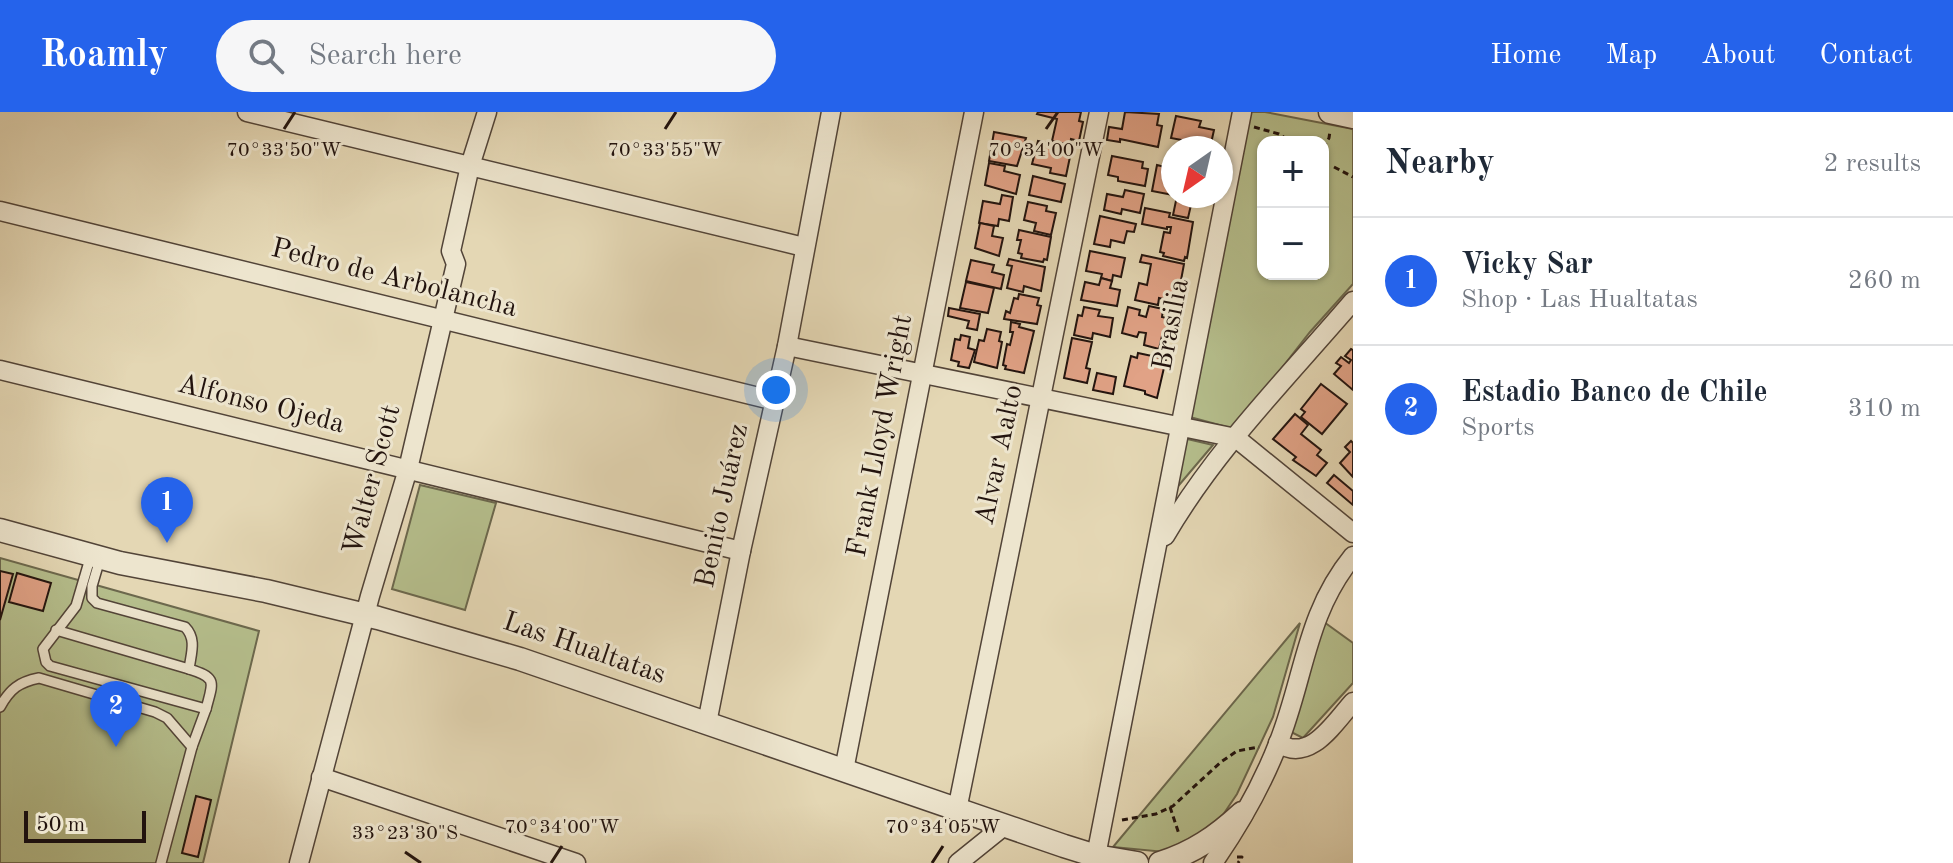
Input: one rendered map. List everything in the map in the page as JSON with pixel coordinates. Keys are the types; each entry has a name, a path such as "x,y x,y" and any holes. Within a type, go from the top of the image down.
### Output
{"street":[{"path":"247,112 804,247"},
{"name":"Walter Scott","path":"299,863 365,614 408,469 456,264 451,251 470,166 487,112"},
{"name":"Benito Juárez","path":"707,723 741,551 787,346 831,112"},
{"name":"Frank Lloyd Wright","path":"844,770 974,112"},
{"name":"Alvar Aalto","path":"957,810 1099,112"},
{"path":"1330,112 1353,117"},
{"name":"Brasilia","path":"1096,856 1241,117"},
{"name":"Pedro de Arbolancha","path":"0,211 775,401"},
{"name":"Brasilia","path":"1157,548 1184,502 1353,301"},
{"path":"787,346 1236,438 1353,533"},
{"name":"Alfonso Ojeda","path":"0,370 741,551"},
{"name":"Las Hualtatas","path":"0,530 96,557 365,614 480,646 1004,826 1096,856 1137,863"},
{"path":"1213,863 1278,743 1313,627 1332,587 1353,556"},
{"path":"1278,743 1297,750 1313,745 1353,702"},
{"path":"321,777 576,863"},
{"path":"1160,863 1192,851 1242,813"},
{"path":"958,863 1004,826"}],"lane":[{"path":"96,557 76,606 43,649 43,657 50,666 206,709"},
{"path":"96,557 92,598 97,603 185,627 191,633 193,643 189,669"},
{"path":"56,630 210,677 213,684 192,747 161,863"},
{"path":"0,707 9,691 24,681 39,678 155,712 167,718 192,747"}],"path":[{"path":"1241,117 1282,136"},
{"path":"1334,167 1353,177"},
{"path":"1103,823 1156,814 1173,806 1237,751 1278,743"}],"green space":[{"path":"1249,112 1265,112 1353,129 1353,284 1310,332 1234,429 1190,417 1230,208 1233,208"},
{"path":"1183,438 1213,445 1174,491"},
{"path":"420,485 496,503 465,610 392,589"},
{"path":"0,558 259,631 203,863 0,863"},
{"path":"1324,622 1353,643 1353,683 1303,738 1291,732"},
{"path":"1300,623 1273,717 1237,794 1196,855 1113,847"}],"building":[{"path":"1038,112 1081,112 1079,121 1083,122 1079,141 1071,139 1070,145 1052,141 1057,119"},
{"path":"1125,112 1159,114 1157,125 1162,126 1158,147 1120,139 1120,142 1107,140 1109,127 1122,129"},
{"path":"1176,116 1201,121 1199,127 1214,130 1213,136 1171,136"},
{"path":"994,132 1026,138 1017,166 989,161"},
{"path":"1038,141 1071,152 1066,176 1050,173 1051,168 1032,164"},
{"path":"1112,156 1143,162 1142,168 1148,169 1145,186 1118,181 1118,177 1108,175"},
{"path":"989,163 1005,166 1004,171 1020,175 1016,194 985,185"},
{"path":"1157,165 1161,166 1161,193 1152,191"},
{"path":"1033,176 1065,184 1061,202 1029,195"},
{"path":"1125,190 1144,194 1140,213 1122,209 1121,214 1104,210 1107,194 1123,197"},
{"path":"1002,195 1013,197 1009,221 999,219 998,226 979,223 983,201 1000,204"},
{"path":"1028,202 1047,206 1046,211 1056,213 1051,235 1034,231 1036,223 1024,220"},
{"path":"1145,208 1193,222 1184,261 1163,256 1164,253 1160,252 1164,232 1170,233 1171,227 1167,229 1142,224"},
{"path":"1174,208 1190,208 1188,218 1173,215"},
{"path":"1100,216 1136,224 1134,232 1127,231 1124,243 1111,240 1110,247 1094,244"},
{"path":"980,223 994,226 992,236 1003,238 999,256 975,248"},
{"path":"1019,230 1051,237 1047,260 1021,258 1022,254 1018,253 1021,240 1017,240"},
{"path":"1090,251 1125,258 1121,277 1113,275 1112,281 1101,278 1102,274 1086,271"},
{"path":"1142,255 1184,264 1177,302 1159,298 1158,305 1135,300 1139,283 1147,285 1151,264 1140,262"},
{"path":"1009,259 1045,267 1041,291 1024,286 1023,292 1007,288 1012,266 1007,265"},
{"path":"971,260 994,265 992,272 1004,275 1001,289 966,281"},
{"path":"1101,278 1112,281 1110,288 1120,290 1117,306 1081,300 1085,282 1099,285"},
{"path":"966,282 994,288 988,313 960,308"},
{"path":"1019,294 1039,298 1037,305 1041,306 1037,324 1004,319 1006,311 1010,313 1014,298 1018,299"},
{"path":"1149,306 1163,309 1162,317 1175,320 1170,338 1162,336 1159,349 1144,345 1146,333 1139,332 1137,337 1122,333 1128,307 1140,310 1139,315 1146,317"},
{"path":"1084,307 1100,310 1098,316 1113,318 1110,337 1093,333 1092,339 1074,335 1078,315 1082,316"},
{"path":"949,308 980,314 977,330 967,328 969,321 948,316"},
{"path":"1011,322 1034,331 1024,373 1005,369 1003,365 1013,332 1010,332"},
{"path":"987,329 1001,332 997,368 974,362 979,340 984,341"},
{"path":"961,335 970,337 968,348 975,350 969,368 958,366 959,362 951,360 955,339 960,340"},
{"path":"1072,338 1092,342 1086,368 1090,369 1087,383 1064,378"},
{"path":"1351,349 1353,390 1334,374 1341,366 1336,363 1341,357 1349,363 1351,360 1345,356"},
{"path":"1138,353 1166,359 1157,398 1145,394 1145,391 1124,386 1131,356 1137,358"},
{"path":"1097,373 1116,377 1113,394 1093,390"},
{"path":"1321,384 1347,404 1322,434 1301,417 1305,412 1301,409"},
{"path":"1295,414 1308,425 1301,434 1321,450 1317,455 1327,463 1316,476 1293,460 1296,457 1273,439"},
{"path":"1351,441 1353,477 1340,463 1350,452 1345,447"},
{"path":"1334,475 1353,491 1353,505 1327,483"},
{"path":"0,571 13,574 0,620"},
{"path":"17,573 51,583 43,611 9,602"},
{"path":"196,796 211,800 198,857 182,853"}],"place":[{"name":"Vicky Sar","path":"167,543"},
{"name":"Estadio Banco de Chile","path":"116,747"}]}
